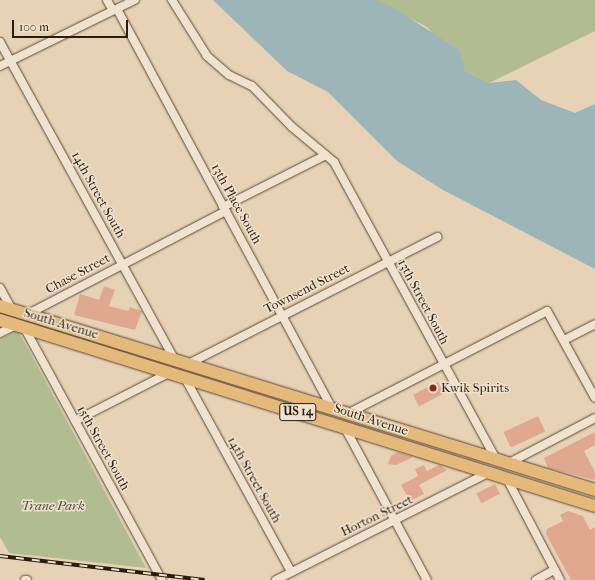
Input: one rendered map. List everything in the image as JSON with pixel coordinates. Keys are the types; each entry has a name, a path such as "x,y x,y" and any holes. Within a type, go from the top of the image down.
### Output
{"highway":[{"name":"South Avenue","path":"0,306 334,410 346,420 488,473 506,477 595,506"},
{"name":"South Avenue","path":"0,320 185,378 346,420 595,490"}],"street":[{"name":"13th Place South","path":"107,0 115,9 284,315 334,410"},
{"path":"0,66 134,0"},
{"name":"13th Street South","path":"172,0 207,56 229,75 252,86 292,127 334,162 443,365 502,463"},
{"name":"14th Street South","path":"0,42 175,360"},
{"name":"Chase Street","path":"28,314 326,155"},
{"name":"Townsend Street","path":"188,364 437,237"},
{"path":"0,288 12,310"},
{"path":"427,580 395,521 346,420 443,365 547,311 595,398"},
{"path":"564,340 595,324"},
{"path":"0,333 20,326"},
{"name":"15th Street South","path":"20,326 75,421 162,580"},
{"path":"75,421 169,373"},
{"name":"14th Street South","path":"185,378 291,572"},
{"path":"502,463 595,418"},
{"name":"Horton Street","path":"276,580 488,473"},
{"path":"506,477 560,580"},
{"path":"536,580 554,570"}],"green space":[{"path":"375,0 595,0 595,31 489,83 465,71 427,27"},
{"name":"Trane Park","path":"18,330 146,568 9,553 0,537 0,339"}],"water":[{"path":"213,0 375,0 391,6 459,50 465,71 489,83 516,80 541,100 575,113 595,104 595,269 443,190 397,161 328,92 287,71"}],"building":[{"path":"104,286 115,290 109,306 128,311 130,307 142,311 135,330 74,315 80,294 99,300"},
{"name":"Kwik Spirits","path":"438,382 444,394 419,406 413,395"},
{"path":"538,416 545,431 511,447 504,432"},
{"path":"595,432 595,445 584,451 595,472 595,480 548,468 544,458"},
{"path":"398,452 413,457 396,465 388,464 391,456"},
{"path":"424,465 427,471 439,465 447,470 419,485 424,494 410,501 401,485 418,476 415,469"},
{"path":"495,484 500,494 481,503 476,494"},
{"path":"568,511 583,516 590,530 595,527 595,580 571,580 546,534 547,529 563,521 560,515"}],"railway":[{"path":"0,556 205,580"}],"place":[{"name":"Kwik Spirits","path":"433,388"}]}
